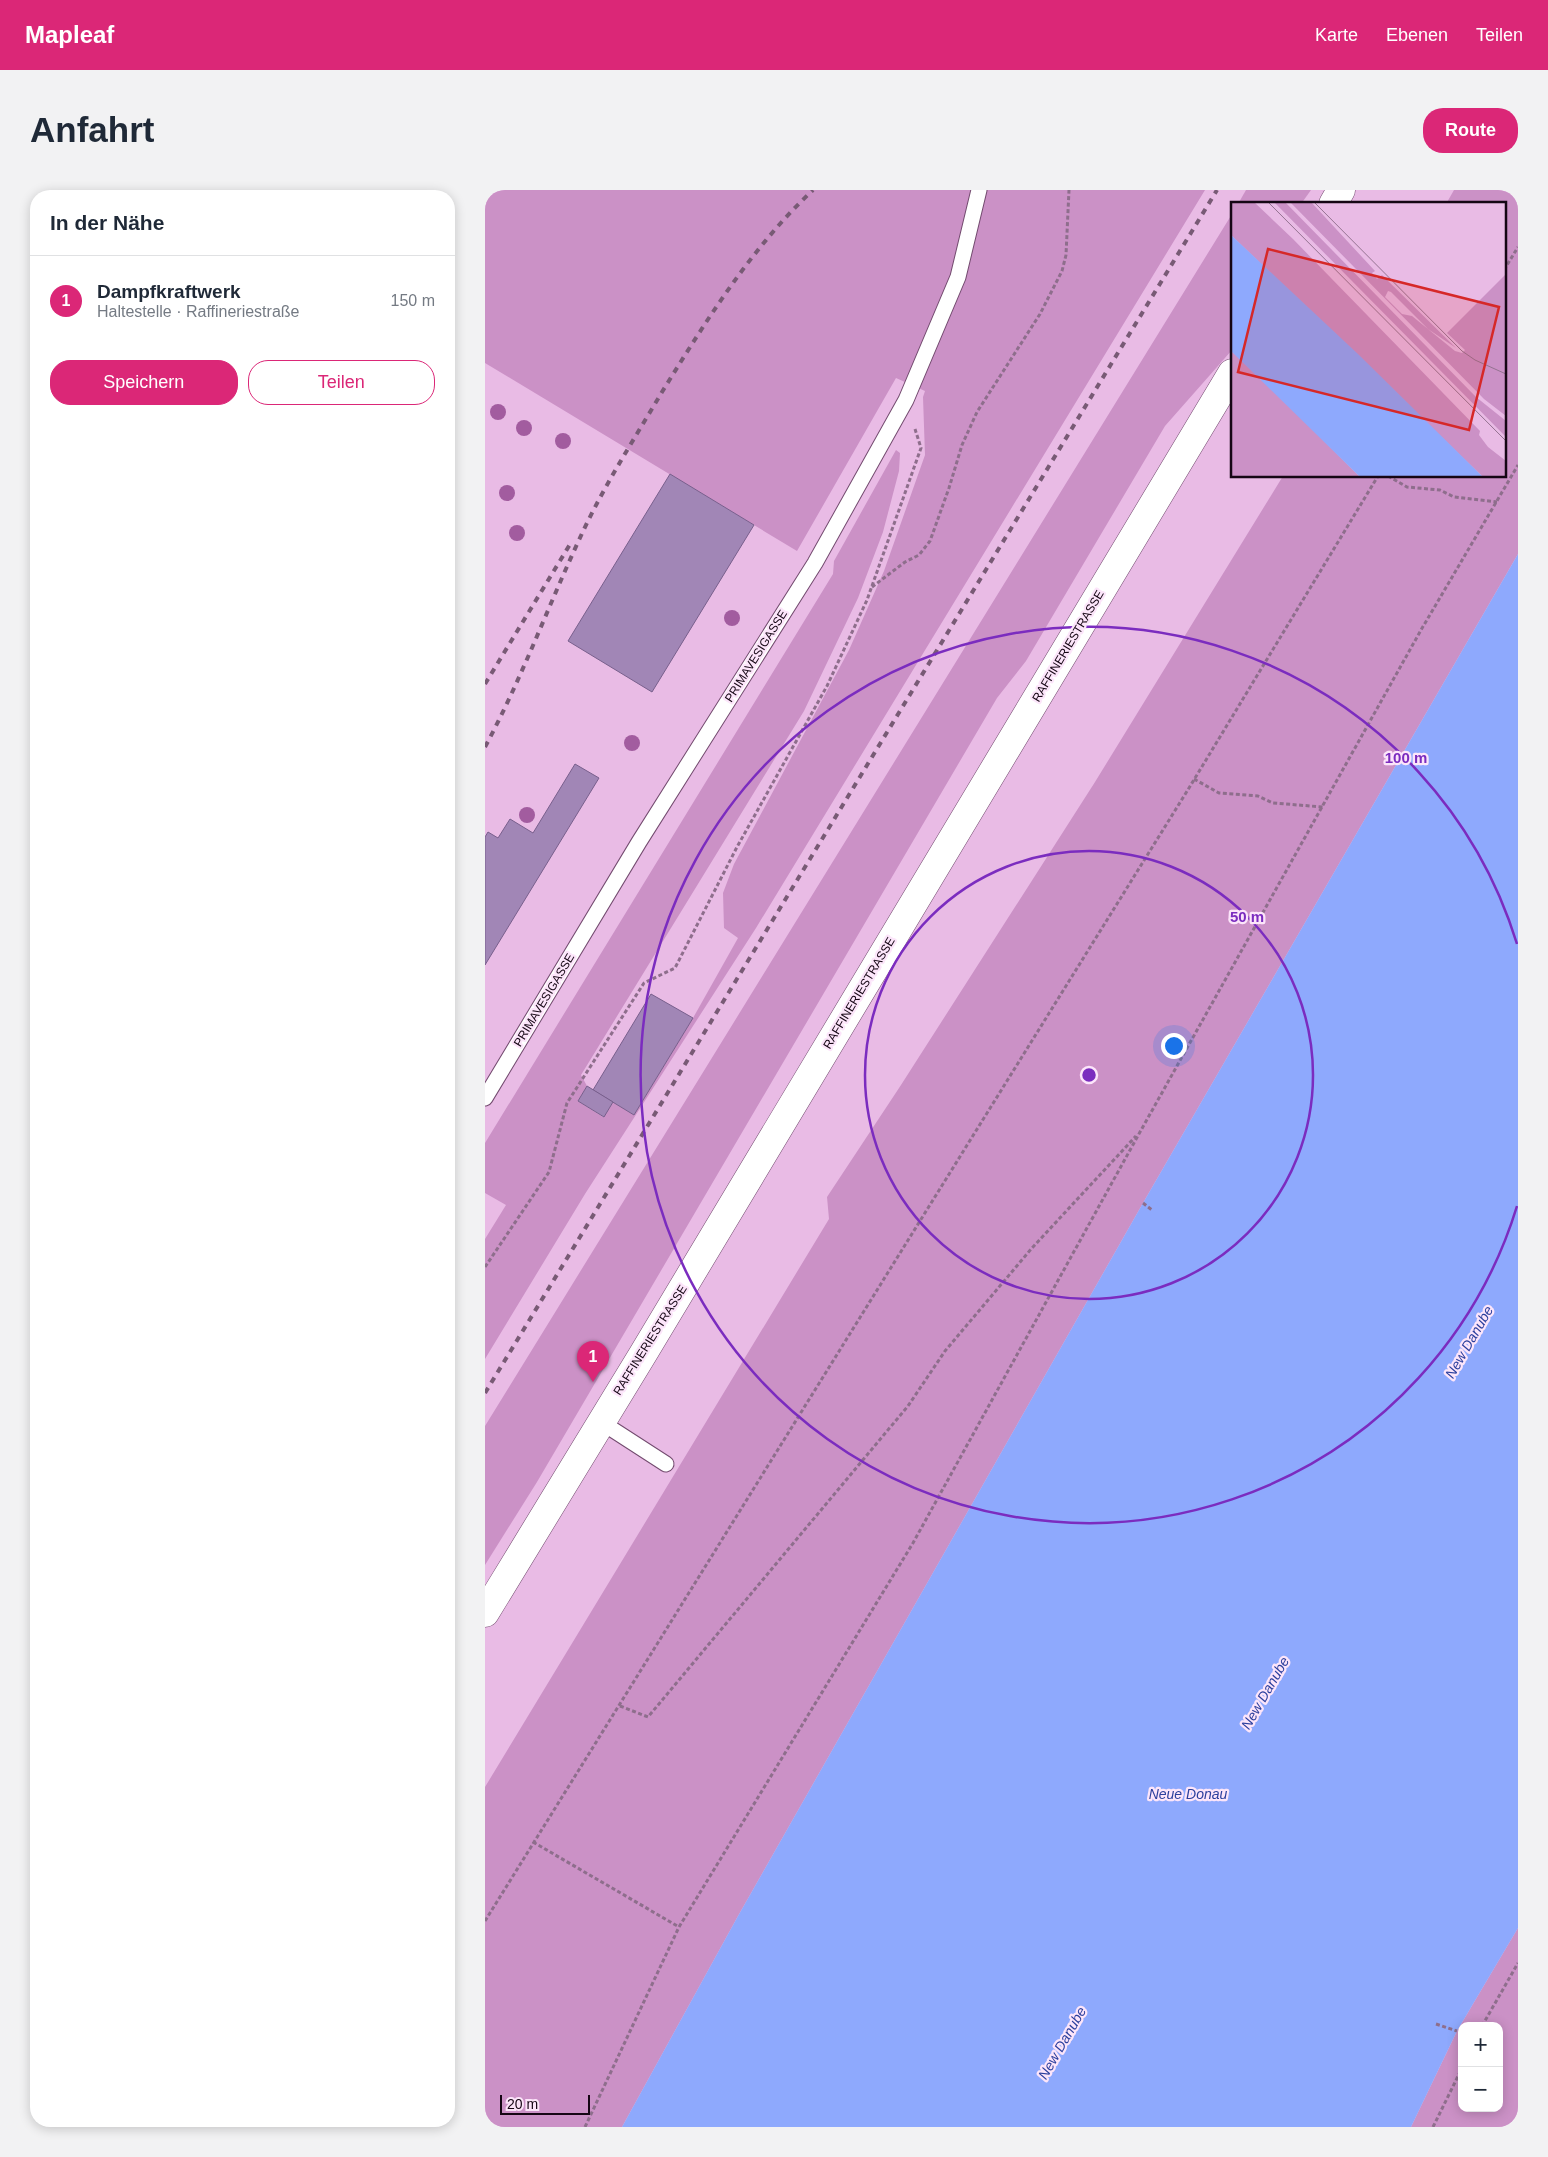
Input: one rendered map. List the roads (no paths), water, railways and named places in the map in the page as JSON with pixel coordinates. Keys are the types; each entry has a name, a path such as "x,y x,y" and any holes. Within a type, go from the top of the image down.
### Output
{"main road":[{"path":"1334,202 1341,190"},
{"name":"RAFFINERIESTRASSE","path":"485,1613 1231,375"}],"lane":[{"name":"PRIMAVESIGASSE","path":"485,1098 639,842 815,563 906,400 958,277 979,190"},
{"path":"601,1422 666,1464"}],"water":[{"name":"Neue Donau","path":"1518,554 1518,1928 1462,2022 1458,2022 1458,2029 1411,2127 622,2127 738,1916 1143,1203"}],"railway":[{"path":"485,747 534,644 588,521 618,465 679,365 731,286 769,236 813,190"},
{"path":"485,1393 1217,190"},
{"path":"485,684 572,541"}],"place":[{"name":"Dampfkraftwerk","path":"593,1382"}],"water label":[{"name":"New Danube","path":"1469,1342"},
{"name":"New Danube","path":"1265,1693"},
{"name":"New Danube","path":"1062,2043"}]}
